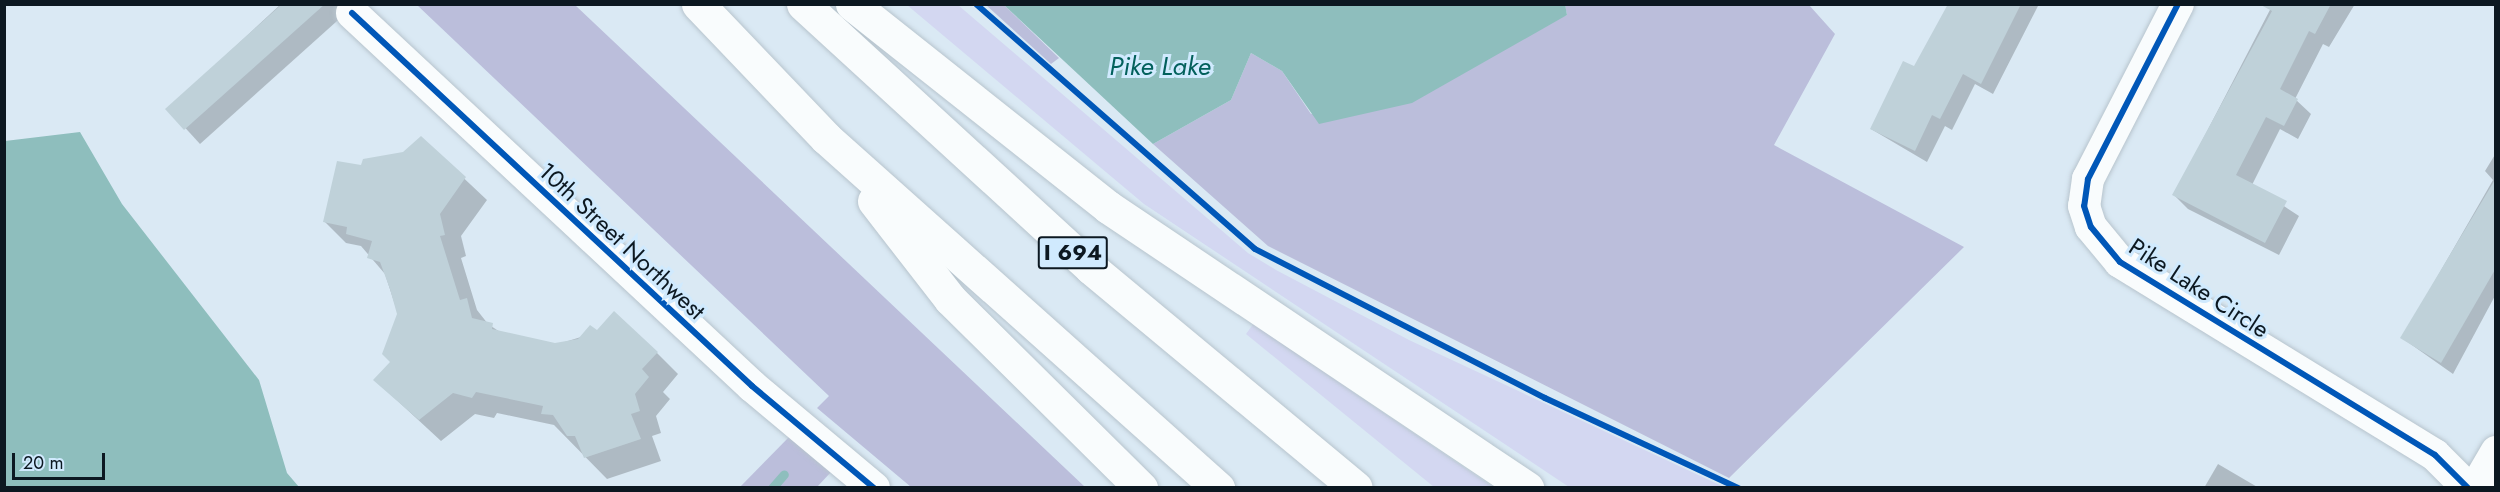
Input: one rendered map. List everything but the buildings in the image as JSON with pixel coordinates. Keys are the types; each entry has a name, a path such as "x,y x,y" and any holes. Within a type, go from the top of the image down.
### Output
{"main road":[{"path":"698,4 826,138 1218,488"},
{"name":"I 694","path":"803,4 1127,300 1356,488"},
{"path":"852,4 1108,207 1527,488"},
{"path":"826,138 950,299 1142,488"},
{"path":"2475,488 2496,452"}],"street":[{"name":"Pike Lake Circle","path":"2178,4 2088,179 2084,206 2091,227 2120,262 2435,455 2468,488"},
{"name":"10th Street Northwest","path":"352,14 752,386 874,488"}],"shaded area":[{"path":"417,5 575,5 1085,487 911,487 817,408 829,396"},
{"path":"907,5 958,5 1248,253 1276,270 1409,340 1724,487 1569,487 1144,204"},
{"path":"986,5 1004,5 1059,58 1051,64"},
{"path":"1565,5 1809,5 1835,34 1774,145 1964,247 1729,478 1268,246 1153,144 1231,100 1251,53 1282,71 1311,114 1567,15"},
{"path":"1254,323 1493,487 1434,487 1246,334"},
{"path":"791,435 832,471 817,487 739,488"}],"water":[{"name":"Pike Lake","path":"1565,4 1567,15 1412,103 1319,124 1282,71 1251,53 1231,100 1153,144 1004,5"},
{"path":"80,132 122,204 259,380 287,473 299,487 5,487 5,141"}],"waterway":[{"path":"772,488 784,474"}],"cycle path":[{"path":"976,4 1255,249 1545,398 1738,488"},
{"path":"2178,4 2088,179 2084,206 2091,227 2120,262 2435,455 2468,488"},
{"path":"352,13 752,386 874,488"}]}
